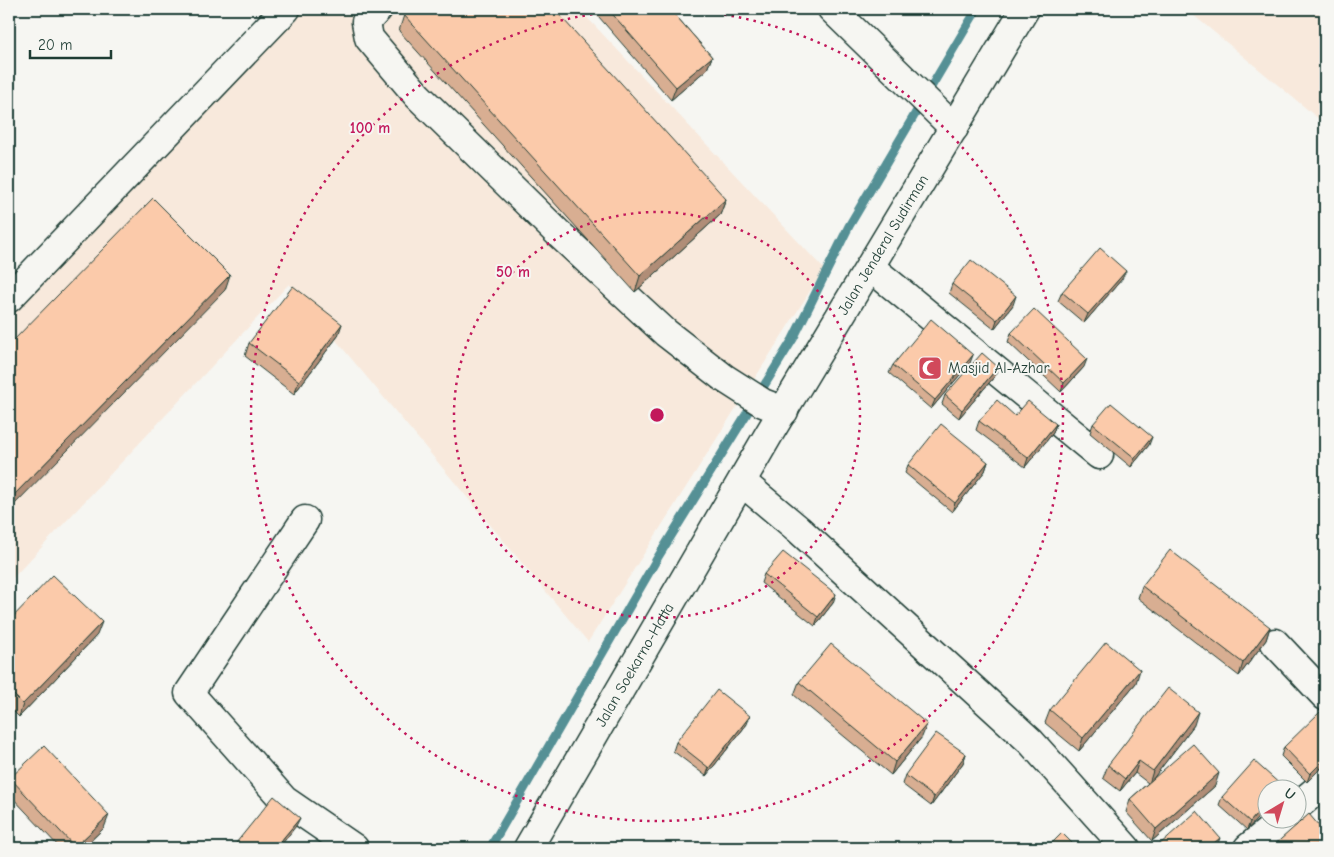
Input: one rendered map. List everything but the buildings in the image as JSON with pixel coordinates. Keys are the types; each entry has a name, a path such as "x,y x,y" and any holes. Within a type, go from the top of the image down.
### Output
{"street":[{"path":"9,298 286,9"},
{"path":"378,9 366,22 369,38 417,95 557,232 666,333 724,378 774,407"},
{"path":"832,9 949,123"},
{"name":"Jalan Jenderal Sudirman","path":"742,482 774,407 870,267 949,123 1025,9"},
{"path":"870,267 1099,455"},
{"path":"742,482 798,529 1031,742 1126,848"},
{"name":"Jalan Soekarno-Hatta","path":"528,848 742,482"},
{"path":"305,520 189,693 284,800 354,848"},
{"path":"1275,643 1325,696"},
{"path":"1306,799 1325,783"},
{"path":"9,800 18,831 50,848"},
{"path":"1248,848 1270,830"}],"shaded area":[{"path":"304,9 579,9 824,269 588,642 289,284 9,582 9,315"},
{"path":"1186,9 1325,9 1325,124"}],"waterway":[{"path":"490,848 658,557 793,339 849,226 977,9"}],"place":[{"name":"Masjid Al-Azhar","path":"930,368"}]}
